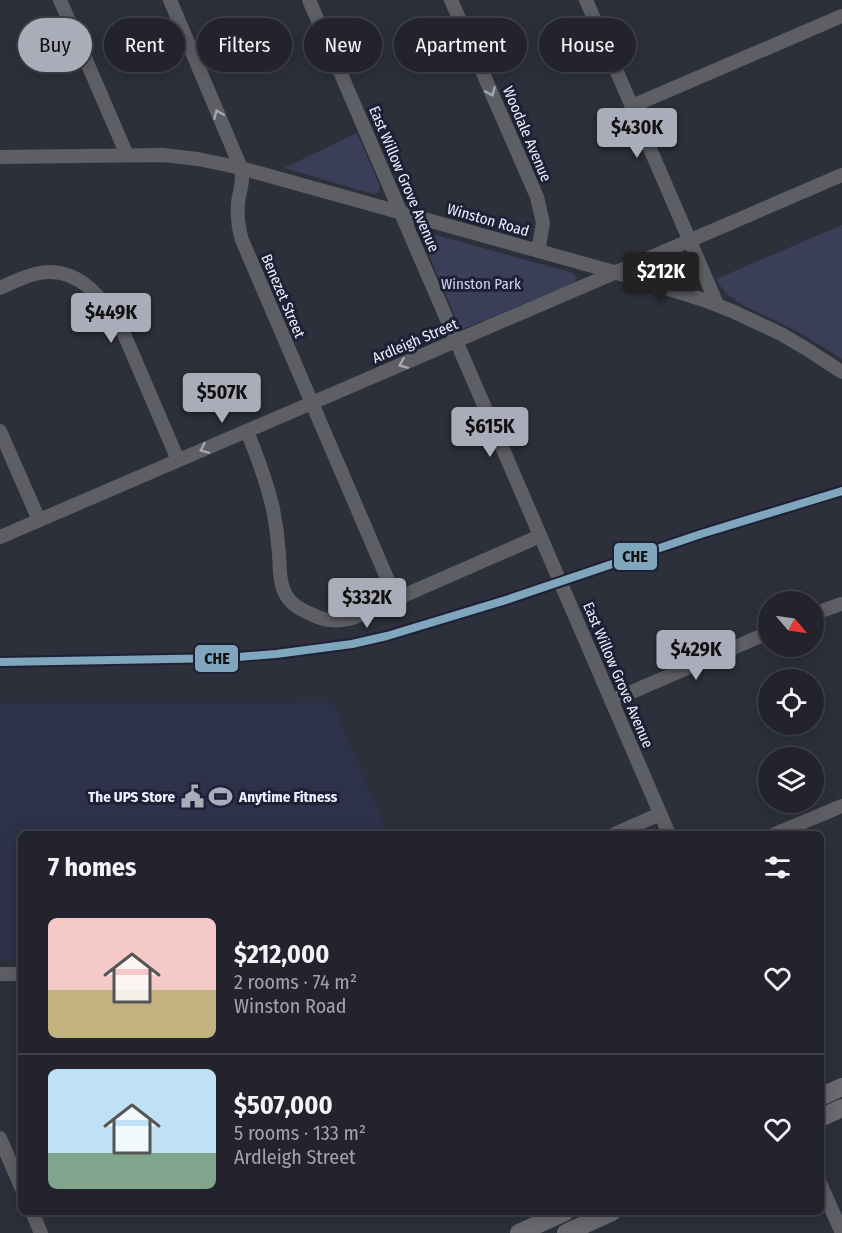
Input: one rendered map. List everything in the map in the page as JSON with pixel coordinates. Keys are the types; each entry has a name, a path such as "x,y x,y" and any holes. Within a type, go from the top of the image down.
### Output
{"main road":[{"path":"824,1095 842,1087"},
{"path":"824,1116 842,1108"},
{"path":"519,1233 558,1215"},
{"path":"566,1233 605,1215"}],"street":[{"path":"60,0 127,155"},
{"name":"Benezet Street","path":"170,0 241,168 243,181 238,220 242,240 396,599"},
{"name":"East Willow Grove Avenue","path":"309,0 668,831"},
{"name":"Woodale Avenue","path":"452,0 537,197 543,223 538,251"},
{"path":"586,0 717,304"},
{"path":"632,106 842,16"},
{"name":"Winston Road","path":"0,157 179,156 241,168 614,272 717,304 781,334 842,372"},
{"name":"Ardleigh Street","path":"0,537 842,175"},
{"path":"0,288 35,274 59,273 75,278 97,294 124,334 178,460"},
{"path":"247,430 273,508 280,580 283,588 291,602 321,619 338,621 355,617 540,536"},
{"path":"0,431 39,520"},
{"path":"824,609 842,601"},
{"path":"611,701 758,637"},
{"path":"782,831 842,806"},
{"path":"622,831 660,814"},
{"path":"0,974 18,974"},
{"path":"0,1138 18,1180"},
{"path":"824,1192 842,1233"},
{"path":"33,1215 41,1233"}],"shaded area":[{"path":"333,702 387,831 18,831 18,960 0,960 0,703"}],"green space":[{"path":"357,133 379,184 378,193 373,194 284,168"},
{"path":"842,225 842,359 797,331 736,301 728,295 716,279"},
{"name":"Winston Park","path":"425,232 573,273 577,278 574,283 463,329 459,326 423,242 422,236"},
{"path":"682,251 695,277 694,283 651,270 652,263"}],"transit line":[{"name":"CHE","path":"0,662 226,658 352,644 387,636 509,599 701,534 842,491"}],"place":[{"name":"The UPS Store","path":"193,797"},
{"name":"Anytime Fitness","path":"221,797"}]}
